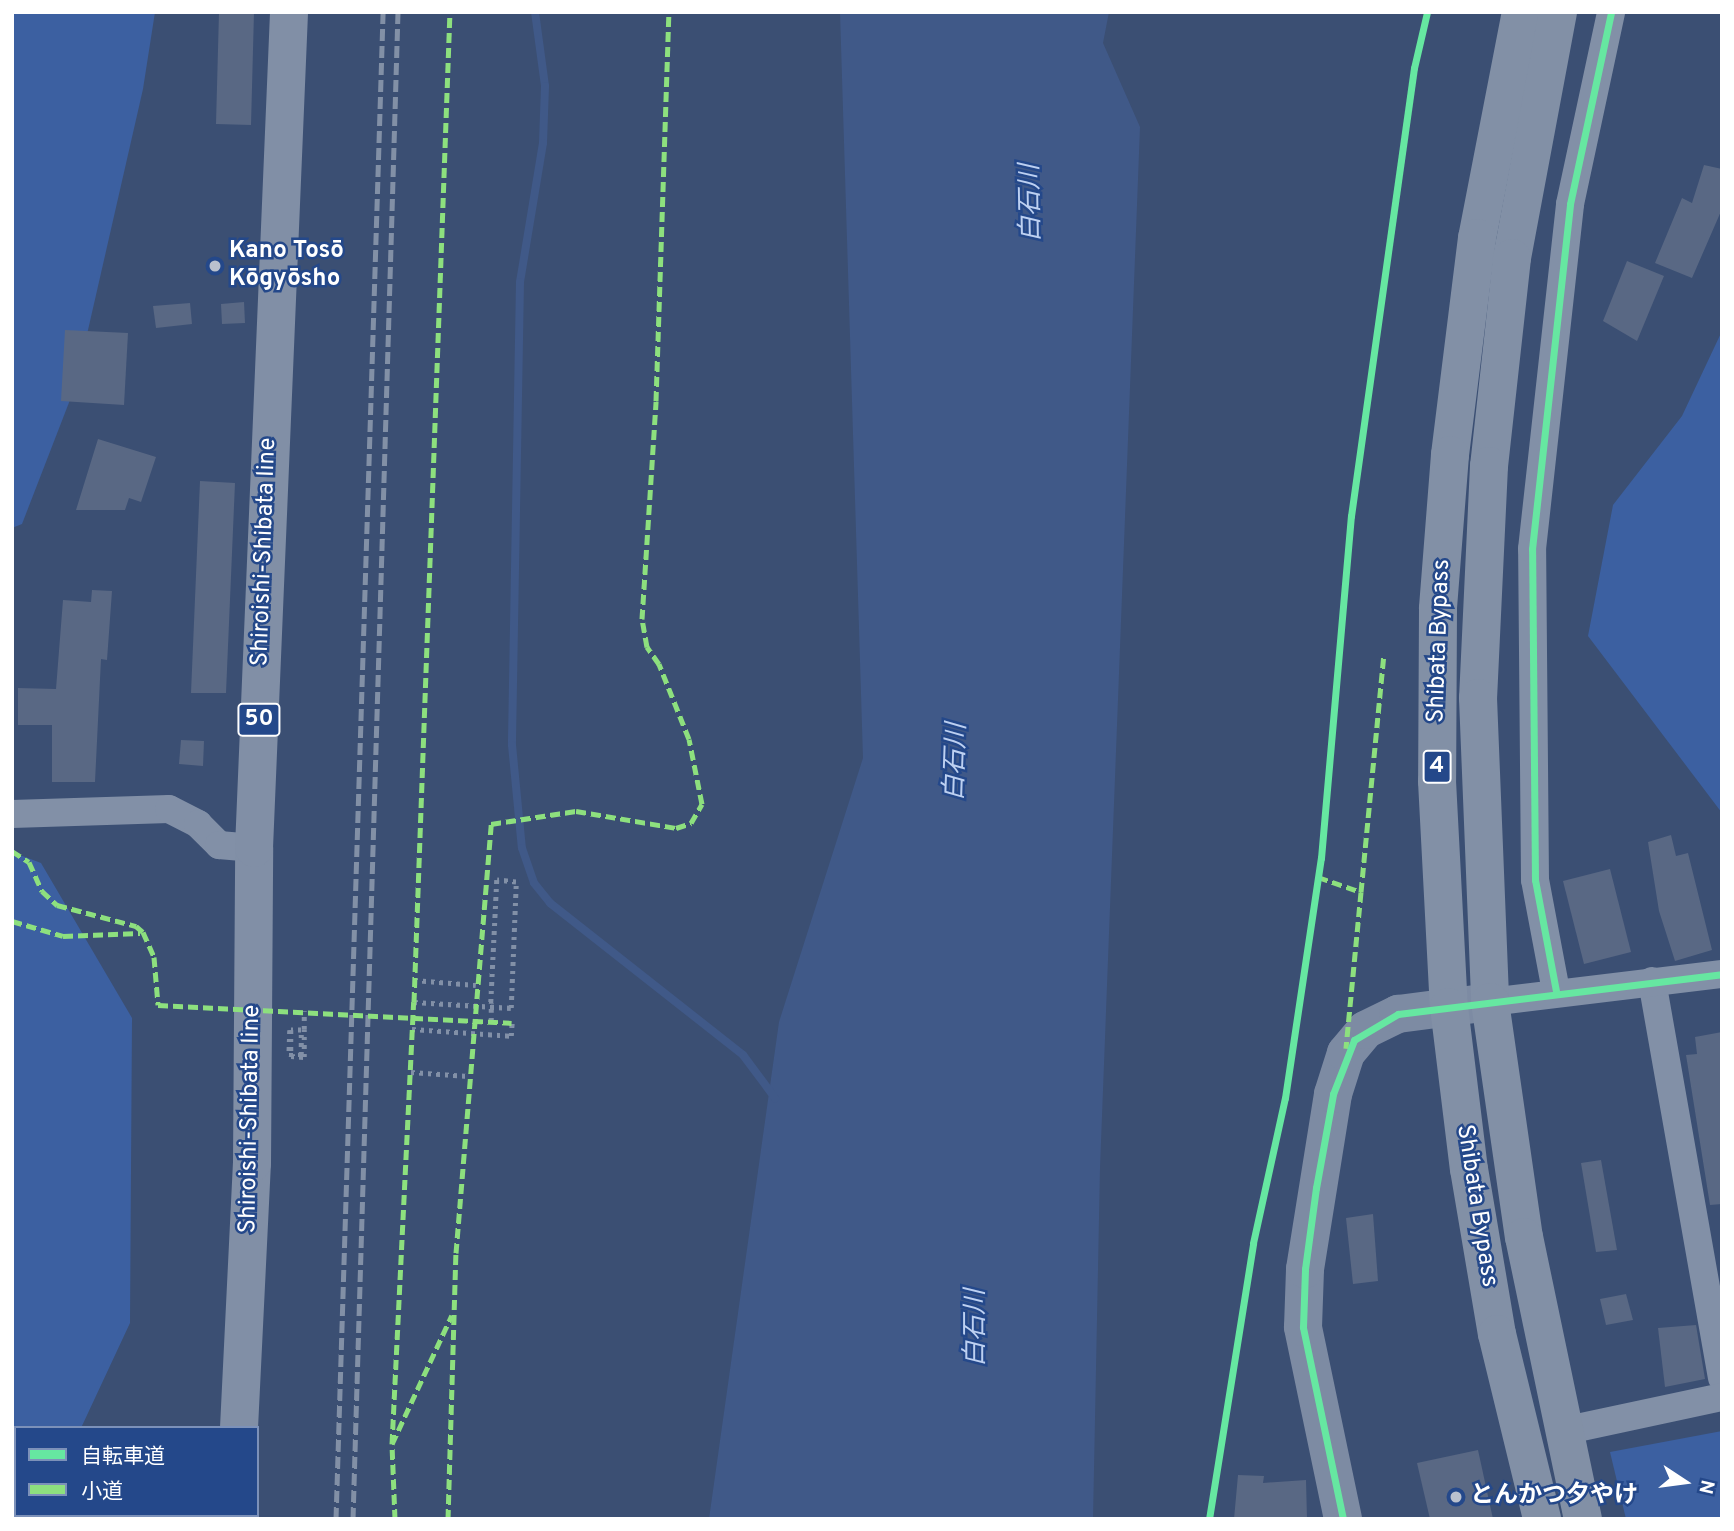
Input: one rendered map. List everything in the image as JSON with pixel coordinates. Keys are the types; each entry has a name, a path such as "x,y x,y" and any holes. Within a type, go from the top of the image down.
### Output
{"highway":[{"name":"Shibata Bypass","path":"1521,12 1477,238 1450,455 1438,609 1437,781 1449,1007 1469,1169 1497,1334 1542,1519"},
{"name":"Shibata Bypass","path":"1558,12 1512,258 1489,466 1478,698 1490,1002 1524,1237 1583,1519"}],"main road":[{"name":"Shiroishi-Shibata line","path":"239,1426 252,1163 254,848 289,12"}],"street":[{"path":"1556,991 1535,880 1532,549 1570,204 1611,12"},
{"path":"12,814 169,809 198,824 219,845 254,848"},
{"path":"1343,1519 1303,1327 1307,1255 1334,1094 1346,1053 1365,1030 1398,1014 1556,991 1722,974"},
{"path":"1652,981 1722,1378"},
{"path":"1563,1431 1722,1397"}],"path":[{"path":"414,1002 486,1006 498,1007 511,1008 516,882 497,880 492,975 491,1003 491,1012 491,1021"},
{"path":"415,979 477,985"},
{"path":"290,1030 289,1055 301,1055 301,1030 291,1030 291,1056 303,1056 304,1012"},
{"path":"412,1029 511,1036 512,1023"},
{"path":"411,1072 468,1076"}],"shaded area":[{"path":"12,12 155,12 143,89 75,387 22,524 12,528"},
{"path":"1722,331 1722,813 1588,636 1613,505 1682,416"},
{"path":"12,852 41,863 132,1018 130,1323 82,1426 14,1426 14,1517 51,1519 12,1519"},
{"path":"1722,1431 1722,1519 1626,1519 1610,1452"}],"water":[{"name":"白石川","path":"840,12 1109,12 1103,43 1140,127 1100,1168 1093,1519 709,1519 779,1022 863,758"}],"building":[{"path":"219,12 254,12 251,125 216,124"},
{"path":"1704,165 1722,169 1722,209 1692,278 1655,263 1682,198 1692,203"},
{"path":"1627,261 1664,276 1637,341 1603,321"},
{"path":"244,302 245,323 222,324 221,304"},
{"path":"190,303 192,324 156,328 153,306"},
{"path":"65,330 128,333 124,405 61,401"},
{"path":"98,439 156,457 141,502 129,498 125,510 76,510"},
{"path":"200,481 235,483 226,693 191,693"},
{"path":"92,590 112,591 107,660 101,659 95,782 52,782 52,725 18,725 18,688 56,689 63,600 91,602"},
{"path":"181,740 204,741 203,766 179,764"},
{"path":"1671,835 1676,856 1688,853 1712,950 1675,961 1659,911 1648,842"},
{"path":"1610,869 1631,952 1584,964 1563,881"},
{"path":"1722,1032 1722,1204 1710,1205 1686,1055 1697,1054 1695,1037"},
{"path":"1601,1160 1617,1250 1596,1252 1581,1163"},
{"path":"1373,1214 1378,1281 1353,1284 1346,1218"},
{"path":"1626,1294 1633,1320 1606,1325 1600,1299"},
{"path":"1696,1325 1705,1379 1665,1387 1658,1328"},
{"path":"1478,1450 1493,1519 1430,1519 1417,1463"},
{"path":"1238,1475 1264,1476 1263,1483 1306,1480 1307,1519 1234,1519"}],"waterway":[{"path":"535,12 545,86 543,143 520,282 512,745 522,848 534,883 550,903 743,1055 775,1098"}],"railway":[{"path":"336,1519 383,12"},
{"path":"353,1519 398,12"}],"marked path":[{"path":"392,1444 414,1002 450,12"},
{"path":"448,1519 456,1253 491,824 576,811 676,828 691,823 702,804 689,739 659,664 647,647 642,619 656,401 669,12"},
{"path":"1361,892 1384,655"},
{"path":"12,851 29,862 42,891 57,905 136,926 143,932 154,957 158,1005 512,1023"},
{"path":"1318,877 1361,892 1346,1048"},
{"path":"12,921 63,936 140,933"},
{"path":"395,1519 392,1444 452,1315"}],"cycle path":[{"path":"1209,1519 1253,1243 1285,1098 1321,858 1351,516 1414,68 1427,12"},
{"path":"1556,991 1535,880 1532,549 1570,204 1611,12"},
{"path":"1343,1519 1303,1327 1305,1269 1316,1188 1333,1094 1354,1040 1398,1014 1722,974"}],"place":[{"name":"Kano Tosō Kōgyōsho","path":"215,266"},
{"name":"とんかつ夕やけ","path":"1456,1497"}]}
